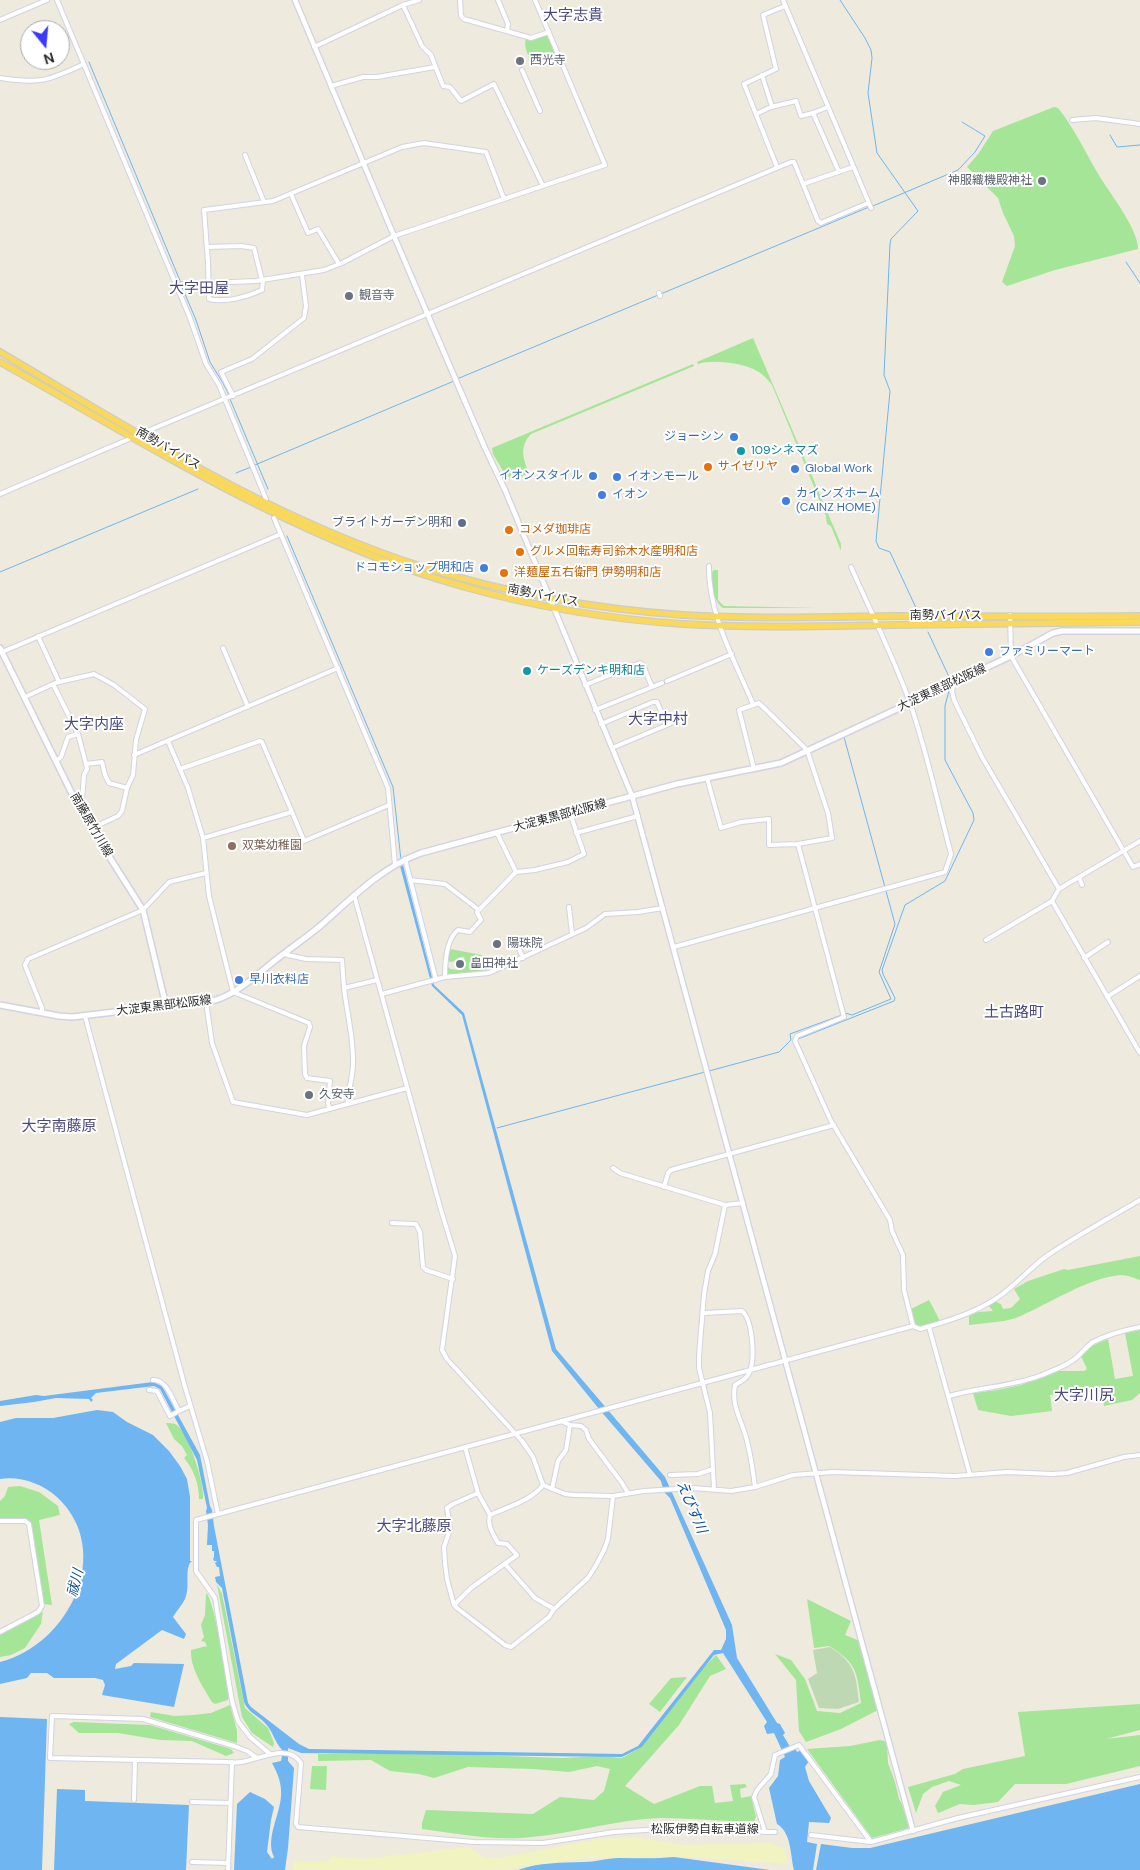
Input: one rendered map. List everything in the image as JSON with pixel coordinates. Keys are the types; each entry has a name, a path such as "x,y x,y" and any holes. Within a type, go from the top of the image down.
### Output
{"highway":[{"name":"南勢バイパス","path":"0,352 199,467 301,520 425,568 495,586 628,610 718,616 1140,616"},
{"name":"南勢バイパス","path":"0,362 203,477 303,527 356,550 424,574 482,591 553,607 640,620 721,626 1140,622"}],"main road":[{"name":"大淀東黒部松阪線","path":"0,1005 65,1017 206,1002 224,997 317,929 380,874 405,859 677,784 781,763 952,685 1053,633 1062,631 1140,631"},
{"name":"南藤原竹川線","path":"1,650 81,812 143,910 166,1006"}],"street":[{"path":"0,20 47,0"},
{"path":"57,0 179,285 206,364 229,397"},
{"path":"295,0 394,236 505,490 632,796 913,1831"},
{"path":"314,47 403,5 419,0"},
{"path":"460,0 461,16 464,19 531,38 549,32"},
{"path":"498,0 508,24 507,31"},
{"path":"179,285 263,280 324,270 394,236 604,165 535,0"},
{"path":"145,432 791,162 794,162 818,222 821,223 869,206 782,0"},
{"path":"403,5 422,46 431,55 443,86 450,87 461,101 494,84 543,186"},
{"path":"777,167 744,84 776,69 763,15 785,6"},
{"path":"0,78 37,82 56,77 84,64"},
{"path":"331,86 363,77 378,77 435,67"},
{"path":"522,70 540,111"},
{"path":"762,75 772,107"},
{"path":"756,114 796,100 801,116 828,107"},
{"path":"813,113 839,172"},
{"path":"1072,120 1096,118 1140,124"},
{"path":"207,247 241,246 254,248 263,280 262,290 248,296 214,301 209,299 204,210 273,201 402,147 424,143 486,152 504,199"},
{"path":"245,155 264,202"},
{"path":"803,184 853,167"},
{"path":"291,194 308,233 318,229 339,264"},
{"path":"266,499 252,466 222,372 252,359 304,318 306,306 302,275"},
{"path":"0,494 129,439"},
{"path":"274,518 388,788 395,865"},
{"path":"1,650 282,534"},
{"path":"709,566 710,593 721,626 753,704"},
{"path":"674,947 944,874 951,854 910,703 882,633 872,617 851,567"},
{"path":"1010,616 1011,656 1133,867 1140,864"},
{"path":"38,636 59,682"},
{"path":"223,648 248,706"},
{"path":"668,682 732,654"},
{"path":"585,686 640,663 643,665 652,687"},
{"path":"134,754 338,668"},
{"path":"25,698 53,684 94,674 143,706 144,713 134,754 133,775 127,788 125,800 118,816 92,828"},
{"path":"595,710 662,683"},
{"path":"53,684 78,734 86,764 81,812"},
{"path":"952,685 954,700 982,757 1059,889"},
{"path":"601,724 655,702 658,704 667,725"},
{"path":"707,778 721,828 741,822 769,820 769,845 798,844 832,838 828,813 807,750 759,703 738,710 754,769"},
{"path":"612,748 677,720"},
{"path":"56,761 61,757 68,737 78,734"},
{"path":"168,741 188,788 203,838 209,896 233,992 309,1023 310,1027 304,1046 305,1074 307,1078 330,1081 328,1104 330,1109"},
{"path":"180,769 260,741 262,742 304,841 389,805"},
{"path":"86,764 102,762 105,775 110,783 127,788"},
{"path":"203,838 292,812"},
{"path":"445,977 445,961 453,936 458,930 470,932 481,920 477,912 516,872 535,870 568,862 584,854 570,813"},
{"path":"576,833 638,816"},
{"path":"497,833 516,872"},
{"path":"986,940 1052,901 1059,889 1140,842"},
{"path":"798,844 844,1014 797,1036 796,1040 834,1125 850,1147 857,1166 890,1220 892,1231 903,1255 904,1290 913,1326"},
{"path":"405,859 434,981"},
{"path":"42,1013 42,1008 25,965 28,959 143,910 169,882 206,873"},
{"path":"1078,878 1082,885"},
{"path":"410,880 446,884 479,910"},
{"path":"354,895 455,1254 442,1350 447,1359 515,1433 533,1458 543,1485 574,1496 612,1496 672,1489 732,1491 755,1487 793,1475 857,1472 918,1475 970,1475 1006,1472 1067,1473 1124,1457 1140,1455"},
{"path":"1052,901 1140,1053"},
{"path":"569,907 572,934"},
{"path":"382,994 445,977 485,974 586,928 608,913 638,912 663,908"},
{"path":"516,942 522,958"},
{"path":"1084,958 1108,942"},
{"path":"283,954 306,959 342,960 347,1018 351,1028 353,1044 353,1066 348,1104"},
{"path":"1107,997 1140,976"},
{"path":"344,988 377,980"},
{"path":"206,1002 212,1043 233,1102 307,1115 407,1088"},
{"path":"85,1016 190,1406 207,1461 218,1514"},
{"path":"664,1187 668,1173 671,1170 834,1125"},
{"path":"613,1168 620,1173 725,1206 743,1202"},
{"path":"270,1754 250,1737 238,1721 232,1701 215,1598 196,1571 196,1520 913,1326 920,1329 930,1327 979,1309 1010,1288 1046,1257 1140,1200"},
{"path":"714,1489 710,1413 699,1368 699,1356 704,1313 704,1294 725,1206"},
{"path":"392,1223 416,1224 420,1232 423,1267 426,1270 452,1279"},
{"path":"704,1313 742,1311 747,1315 751,1333 750,1370 747,1377 735,1384 734,1391 736,1411 749,1446 755,1487"},
{"path":"930,1327 970,1475"},
{"path":"949,1396 970,1390 1008,1386 1042,1375 1066,1365 1097,1340 1140,1327"},
{"path":"153,1380 159,1380 164,1384 178,1412"},
{"path":"149,1390 157,1391 170,1416 190,1406"},
{"path":"561,1421 570,1426 581,1426 586,1430 589,1439 628,1493"},
{"path":"552,1489 558,1461 566,1450 570,1426"},
{"path":"454,1605 471,1588 517,1556 508,1544 498,1543 490,1529 488,1519 490,1515 478,1493 465,1447"},
{"path":"670,1475 698,1474 713,1468"},
{"path":"490,1515 523,1500 539,1490 543,1485"},
{"path":"478,1493 447,1508 450,1530 444,1547 447,1579 454,1605 505,1645 511,1647 549,1617 554,1609 588,1578 604,1550 610,1528 612,1496"},
{"path":"0,1521 25,1521 29,1524 42,1606 38,1612 0,1632"},
{"path":"505,1564 534,1598 554,1609"},
{"path":"257,1758 247,1751 234,1746 143,1719 52,1716 50,1758 232,1762 257,1758 270,1754"},
{"name":"松阪伊勢自転車道線","path":"270,1754 288,1754 299,1759 302,1763 296,1824 298,1827 474,1842 543,1843 614,1832 662,1829 765,1832 754,1797 757,1790 770,1774 775,1755 799,1745 871,1842"},
{"path":"134,1800 135,1760"},
{"path":"228,1870 232,1762"},
{"path":"811,1835 871,1842 958,1818 1140,1776"},
{"path":"192,1802 230,1804"},
{"path":"765,1832 775,1832"},
{"path":"192,1862 228,1863"}],"green space":[{"path":"549,34 558,57 533,66 526,48 526,38"},
{"path":"1054,107 1058,108 1070,124 1100,177 1123,212 1134,232 1138,249 1055,270 1007,286 1002,282 1015,246 1014,236 998,198 967,167 979,153 993,131"},
{"path":"753,338 841,544 841,551 831,526 827,524 826,516 772,385 759,372 751,368 719,362 698,364 697,362"},
{"path":"693,364 694,366 531,434 527,439 523,453 529,473 514,480 506,476 493,454 492,448"},
{"path":"718,570 718,600 724,606 818,608 723,608 717,601 713,592 712,572"},
{"path":"450,949 482,955 487,969 484,973 447,975 447,965 450,969 459,970 465,968 466,964 464,957 460,957 452,962 447,961"},
{"path":"1140,1256 1140,1280 1123,1275 1109,1277 1082,1286 1016,1318 969,1325 969,1316 978,1312 993,1311 989,1306 994,1301 1001,1304 1003,1309 1011,1308 1020,1299 1014,1289 1028,1281 1064,1269 1068,1270"},
{"path":"929,1300 940,1321 918,1327 911,1309"},
{"path":"1140,1330 1140,1393 1132,1400 1104,1406 1102,1392 1050,1395 1052,1411 1011,1416 978,1410 973,1393 1021,1385 1059,1371 1084,1371 1087,1369 1081,1356 1089,1347 1108,1339 1115,1379 1133,1376 1125,1333"},
{"path":"166,1423 177,1425 187,1439 199,1472 203,1499 199,1499 195,1477 191,1467 184,1458 187,1455 182,1446 174,1439"},
{"path":"20,1486 39,1492 58,1506 60,1515 39,1520 52,1605 44,1604 31,1522 27,1519 0,1519 0,1501 5,1496 8,1487"},
{"path":"217,1584 222,1594 245,1708 268,1728 274,1743 273,1747 252,1733 242,1717"},
{"path":"206,1593 213,1610 229,1696 228,1700 215,1704 198,1677 191,1657 191,1650 207,1646 205,1642 201,1641 204,1637 201,1625 205,1615"},
{"path":"807,1599 851,1621 845,1635 860,1641 878,1710 841,1729 806,1742 799,1731 796,1680 775,1654 791,1660 805,1679 817,1711 840,1713 861,1703 858,1683 850,1663 829,1646 814,1648"},
{"path":"43,1612 41,1624 25,1648 11,1655 0,1657 0,1635"},
{"path":"716,1655 726,1669 710,1676 679,1725 625,1786 654,1804 700,1786 712,1786 715,1803 733,1801 730,1785 745,1784 747,1787 740,1789 741,1798 751,1796 756,1817 754,1821 642,1819 521,1838 484,1837 422,1829 426,1810 533,1814 560,1797 594,1800 604,1791 610,1769 597,1766 569,1772 468,1767 434,1778 419,1774 390,1771 371,1760 318,1761 318,1754 447,1754 562,1758 602,1756 622,1758 642,1747 705,1666"},
{"path":"687,1677 660,1712 649,1704 671,1678"},
{"path":"1140,1704 1140,1730 1106,1739 1140,1735 1140,1766 1066,1784 1015,1784 998,1802 974,1805 960,1804 938,1813 935,1806 943,1792 961,1785 949,1781 932,1787 923,1794 916,1813 908,1787 955,1774 963,1769 1025,1756 1018,1712"},
{"path":"230,1705 237,1731 237,1743 150,1717 151,1712 174,1716 211,1713"},
{"path":"74,1722 150,1725 231,1749 234,1753 226,1756 192,1741 160,1740 118,1733 79,1733 69,1724"},
{"path":"880,1740 887,1742 888,1763 909,1828 872,1838 807,1749 850,1746"},
{"path":"312,1766 327,1766 326,1790 310,1789"}],"sand":[{"path":"634,1837 682,1845 768,1843 785,1848 788,1864 686,1857 590,1858 518,1867 511,1870 292,1870 294,1861 325,1862 332,1856 363,1859 469,1847 484,1858 504,1857 599,1839"}],"shaded area":[{"path":"830,1647 845,1658 853,1670 858,1692 859,1702 838,1709 819,1708 808,1679 817,1673 813,1650"}],"water":[{"path":"403,865 434,985 464,1013 556,1349 665,1477 732,1625 737,1658 777,1723 780,1724 785,1733 783,1735 789,1748 795,1748 797,1752 802,1750 809,1761 805,1767 809,1781 831,1818 829,1823 809,1822 807,1842 817,1844 813,1870 794,1870 790,1845 782,1828 777,1824 769,1788 778,1776 780,1760 785,1757 774,1733 767,1734 764,1726 767,1722 723,1653 714,1655 642,1747 622,1757 301,1753 288,1748 288,1761 294,1768 285,1870 234,1870 237,1804 250,1792 265,1799 274,1807 267,1852 272,1859 274,1857 271,1843 280,1803 281,1787 272,1763 281,1761 283,1751 267,1725 250,1711 244,1702 222,1588 216,1582 215,1577 220,1576 219,1567 215,1563 217,1561 214,1561 213,1558 214,1551 212,1551 212,1545 207,1545 207,1508 197,1460 160,1389 154,1386 96,1393 91,1398 93,1400 91,1402 89,1399 56,1398 0,1406 0,1401 36,1395 44,1396 153,1382 162,1386 200,1455 248,1703 299,1744 309,1749 622,1754 638,1746 714,1650 721,1650 726,1639 726,1630 670,1498 664,1492 661,1481 552,1351 462,1015 432,986 400,866"},
{"path":"97,1410 113,1412 127,1422 153,1435 169,1451 187,1479 190,1497 190,1561 192,1561 188,1567 186,1596 173,1617 186,1634 184,1639 162,1630 116,1664 115,1669 131,1666 134,1663 184,1664 174,1707 102,1695 105,1685 103,1680 95,1678 54,1678 47,1673 31,1673 27,1678 0,1684 0,1662 25,1652 46,1637 64,1617 76,1593 83,1568 82,1543 74,1519 57,1497 37,1484 23,1480 0,1479 0,1422 16,1418 53,1418"},
{"path":"0,1717 47,1719 42,1870 0,1870"},
{"path":"1140,1784 1140,1870 816,1870 821,1844 870,1848"},
{"path":"57,1789 85,1790 85,1801 189,1805 186,1870 54,1870"},
{"path":"674,1857 770,1870 518,1870 551,1863 588,1862 615,1858"}],"waterway":[{"path":"840,0 871,50 872,58 868,93 877,153 918,211 891,239 890,244 884,375 890,391 876,541 879,548 890,552 917,610"},
{"path":"89,62 181,283"},
{"path":"873,206 958,170 975,152 985,136 962,122"},
{"path":"1110,135 1117,147 1140,145"},
{"path":"457,379 869,207"},
{"path":"1126,262 1140,283"},
{"path":"182,287 196,320 210,362 229,395"},
{"path":"255,465 454,381"},
{"path":"230,399 268,489"},
{"path":"236,473 251,467"},
{"path":"0,572 198,489"},
{"path":"287,536 393,787 401,860"},
{"path":"928,632 951,681"},
{"path":"798,1039 894,1001 895,998 882,970 905,905 945,881 974,820 973,813 945,760 945,706 950,687"},
{"path":"844,737 895,924 879,972 891,999 852,1015 845,1013"},
{"path":"709,1071 779,1052 791,1040 790,1034 842,1015"},
{"path":"497,1128 705,1072"}],"place":[{"name":"西光寺","path":"520,61"},
{"name":"神服織機殿神社","path":"1042,181"},
{"name":"観音寺","path":"349,296"},
{"name":"ジョーシン","path":"734,437"},
{"name":"109シネマズ","path":"741,451"},
{"name":"サイゼリヤ","path":"708,467"},
{"name":"Global Work","path":"795,469"},
{"name":"イオンスタイル","path":"593,476"},
{"name":"イオンモール","path":"617,477"},
{"name":"イオン","path":"602,495"},
{"name":"カインズホーム (CAINZ HOME)","path":"786,501"},
{"name":"ブライトガーデン明和","path":"462,523"},
{"name":"コメダ珈琲店","path":"509,530"},
{"name":"グルメ回転寿司鈴木水産明和店","path":"520,552"},
{"name":"ドコモショップ明和店","path":"484,568"},
{"name":"洋麺屋五右衛門 伊勢明和店","path":"504,573"},
{"name":"ファミリーマート","path":"989,652"},
{"name":"ケーズデンキ明和店","path":"527,671"},
{"name":"双葉幼稚園","path":"232,846"},
{"name":"陽珠院","path":"497,944"},
{"name":"畠田神社","path":"460,964"},
{"name":"早川衣料店","path":"239,980"},
{"name":"久安寺","path":"309,1095"}],"district":[{"name":"大字志貴","path":"573,16"},
{"name":"大字田屋","path":"199,289"},
{"name":"大字中村","path":"658,720"},
{"name":"大字内座","path":"94,725"},
{"name":"土古路町","path":"1014,1013"},
{"name":"大字南藤原","path":"59,1127"},
{"name":"大字川尻","path":"1084,1396"},
{"name":"大字北藤原","path":"414,1527"}],"water label":[{"name":"えびす川","path":"691,1507"},
{"name":"祓川","path":"76,1583"}]}
